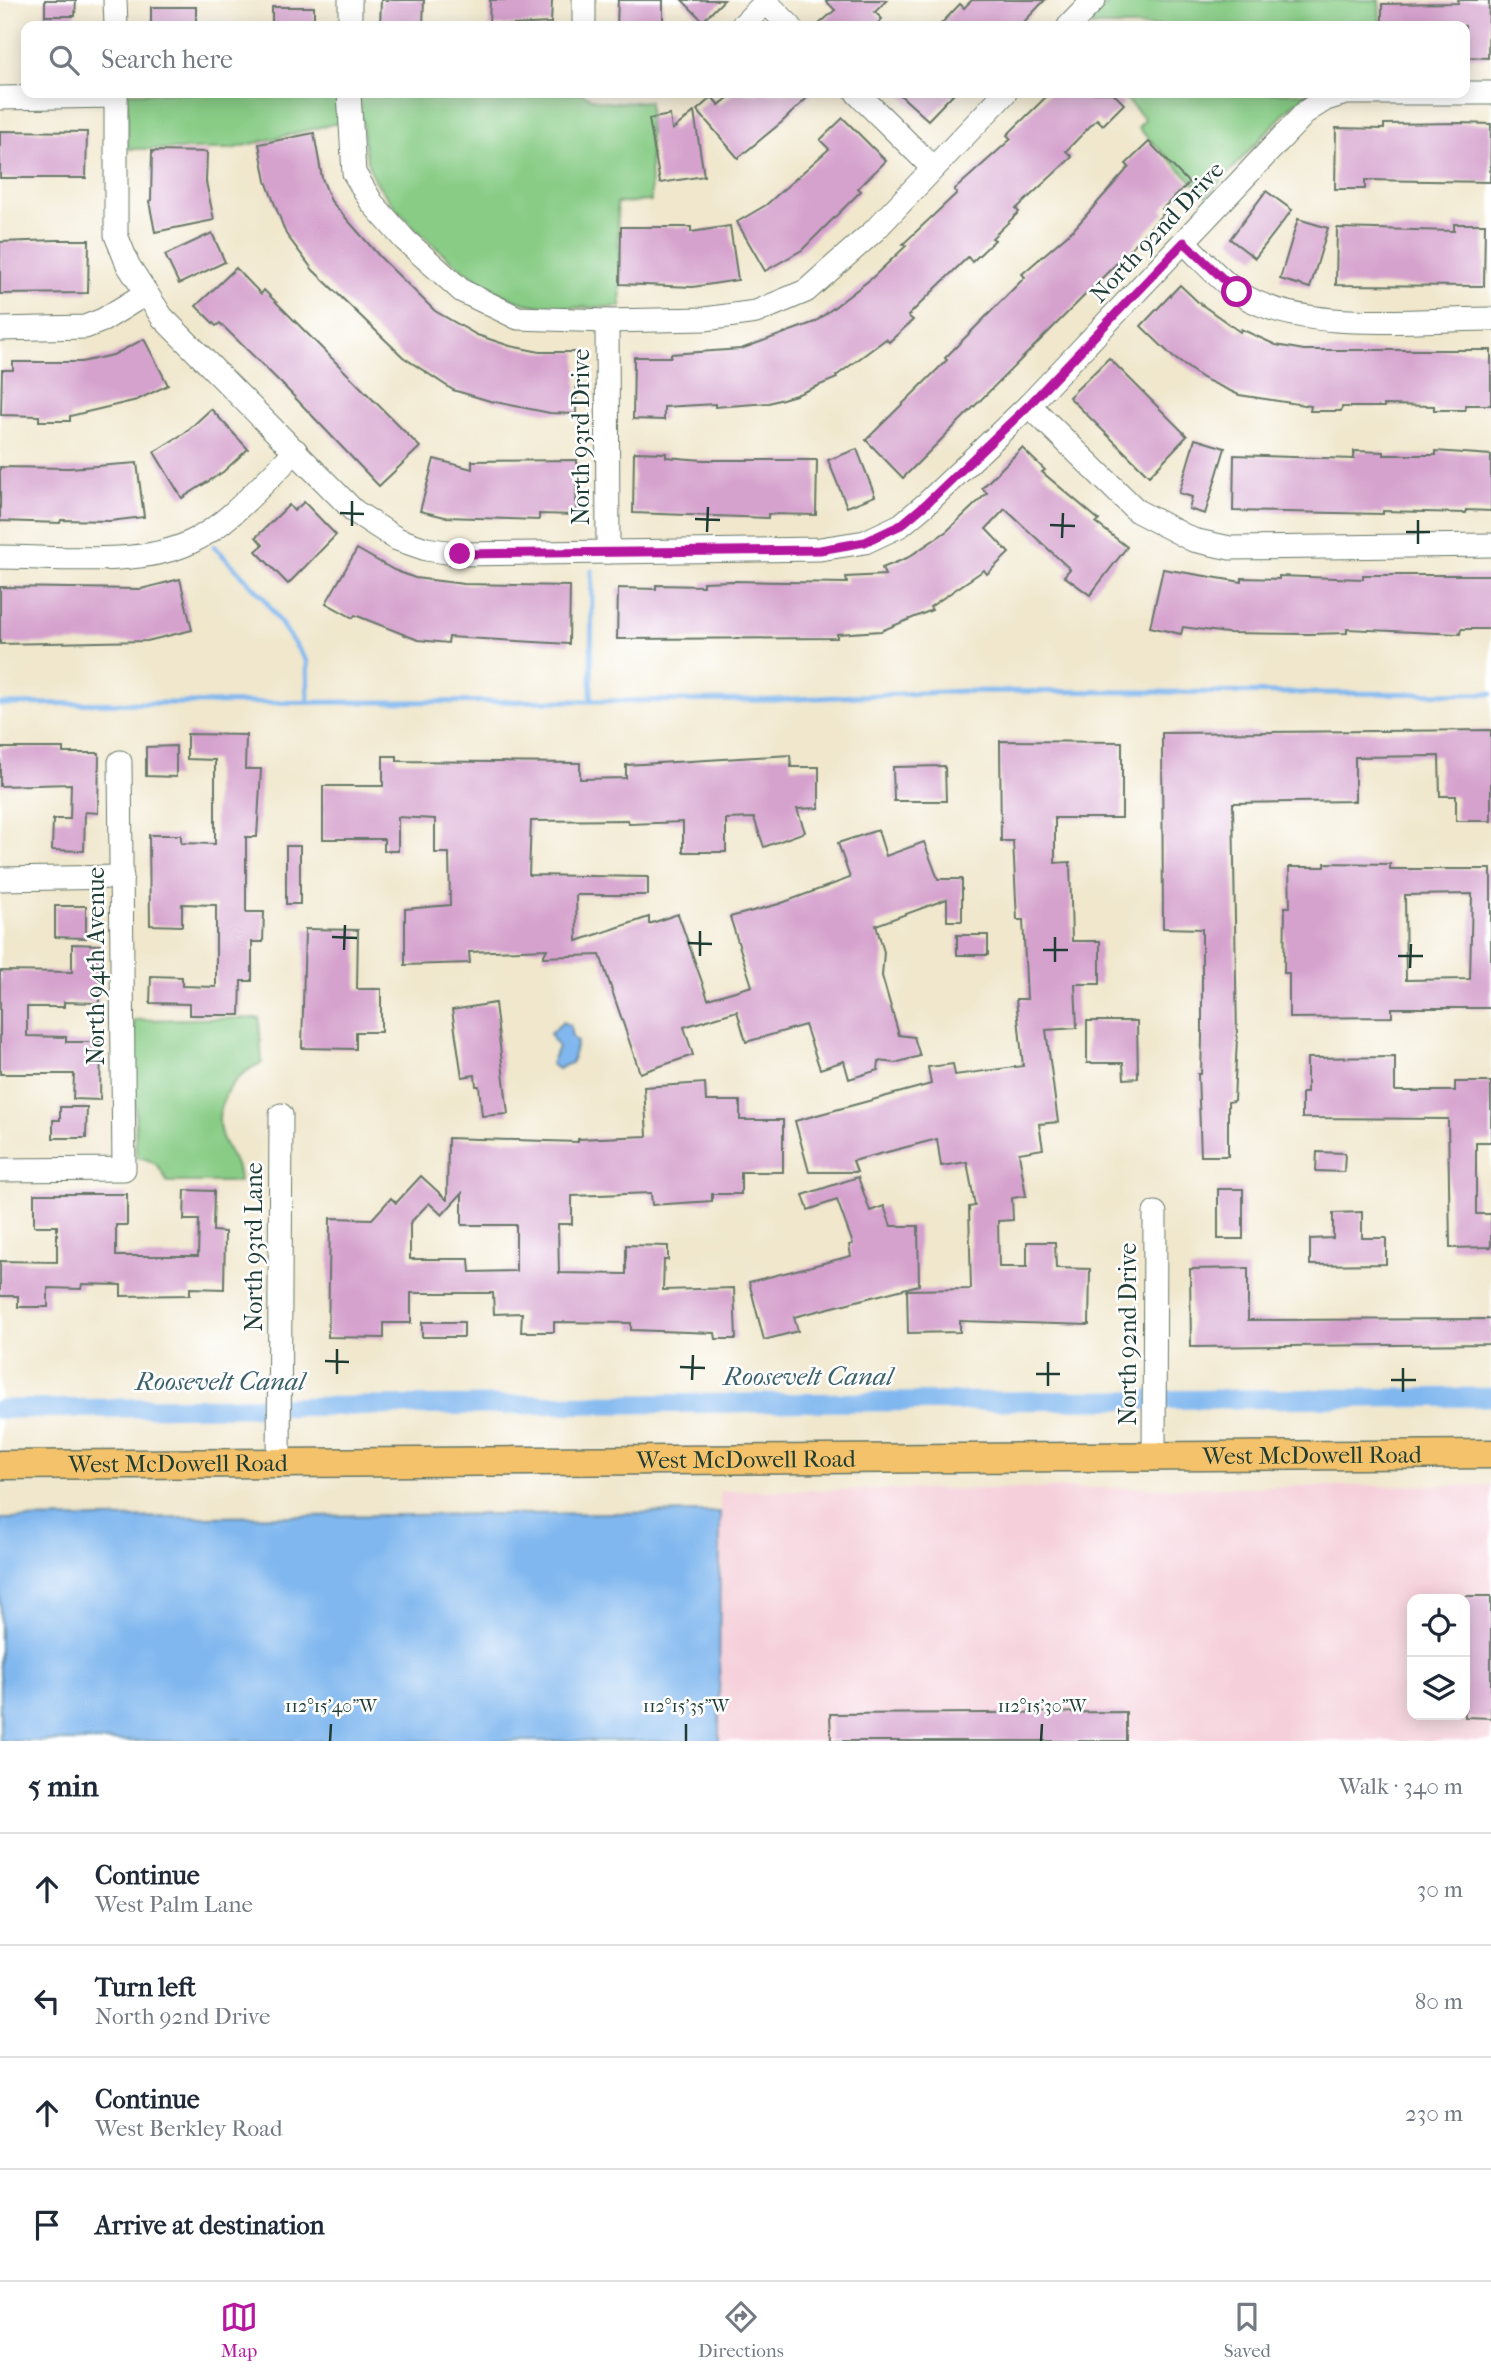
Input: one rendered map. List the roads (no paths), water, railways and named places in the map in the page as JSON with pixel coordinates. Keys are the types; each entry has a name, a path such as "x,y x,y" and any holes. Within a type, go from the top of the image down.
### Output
{"main road":[{"name":"West McDowell Road","path":"0,1465 1491,1454"}],"street":[{"path":"115,0 116,21"},
{"path":"350,0 350,21"},
{"path":"584,0 584,21"},
{"path":"1074,21 1094,0"},
{"path":"747,21 767,1 785,21"},
{"name":"North 92nd Drive","path":"1470,93 1491,93"},
{"path":"0,98 21,97"},
{"path":"0,557 157,554 190,543 229,514 296,452 162,317 128,265 116,235 116,98"},
{"path":"349,98 354,173 372,203 405,240 462,291 518,318 607,321 705,319 756,312 806,291 874,231 1000,98"},
{"path":"862,98 933,167"},
{"name":"North 92nd Drive","path":"296,452 354,511 374,526 426,549 460,554 820,550 865,542 901,525 926,504 1029,405 1307,111 1329,98"},
{"path":"1184,242 1237,292 1266,308 1301,318 1491,319"},
{"path":"0,329 85,327 103,320 145,294"},
{"name":"North 93rd Drive","path":"607,321 608,552"},
{"path":"1029,405 1137,511 1193,540 1230,548 1491,545"},
{"name":"North 94th Avenue","path":"0,1170 124,1169 120,762"},
{"path":"0,879 122,877"},
{"name":"North 93rd Lane","path":"279,1464 281,1115"},
{"name":"North 92nd Drive","path":"1154,1456 1155,1213"}],"water":[{"path":"563,1022 570,1026 572,1037 577,1042 572,1062 558,1069 551,1064 558,1047 550,1034"},
{"path":"720,1512 719,1741 0,1741 0,1519"}],"waterway":[{"path":"214,546 263,597 307,662 308,702"},
{"path":"591,701 592,571"},
{"path":"0,704 775,700 964,691 1491,694"},
{"name":"Roosevelt Canal","path":"0,1409 1491,1397"}]}
